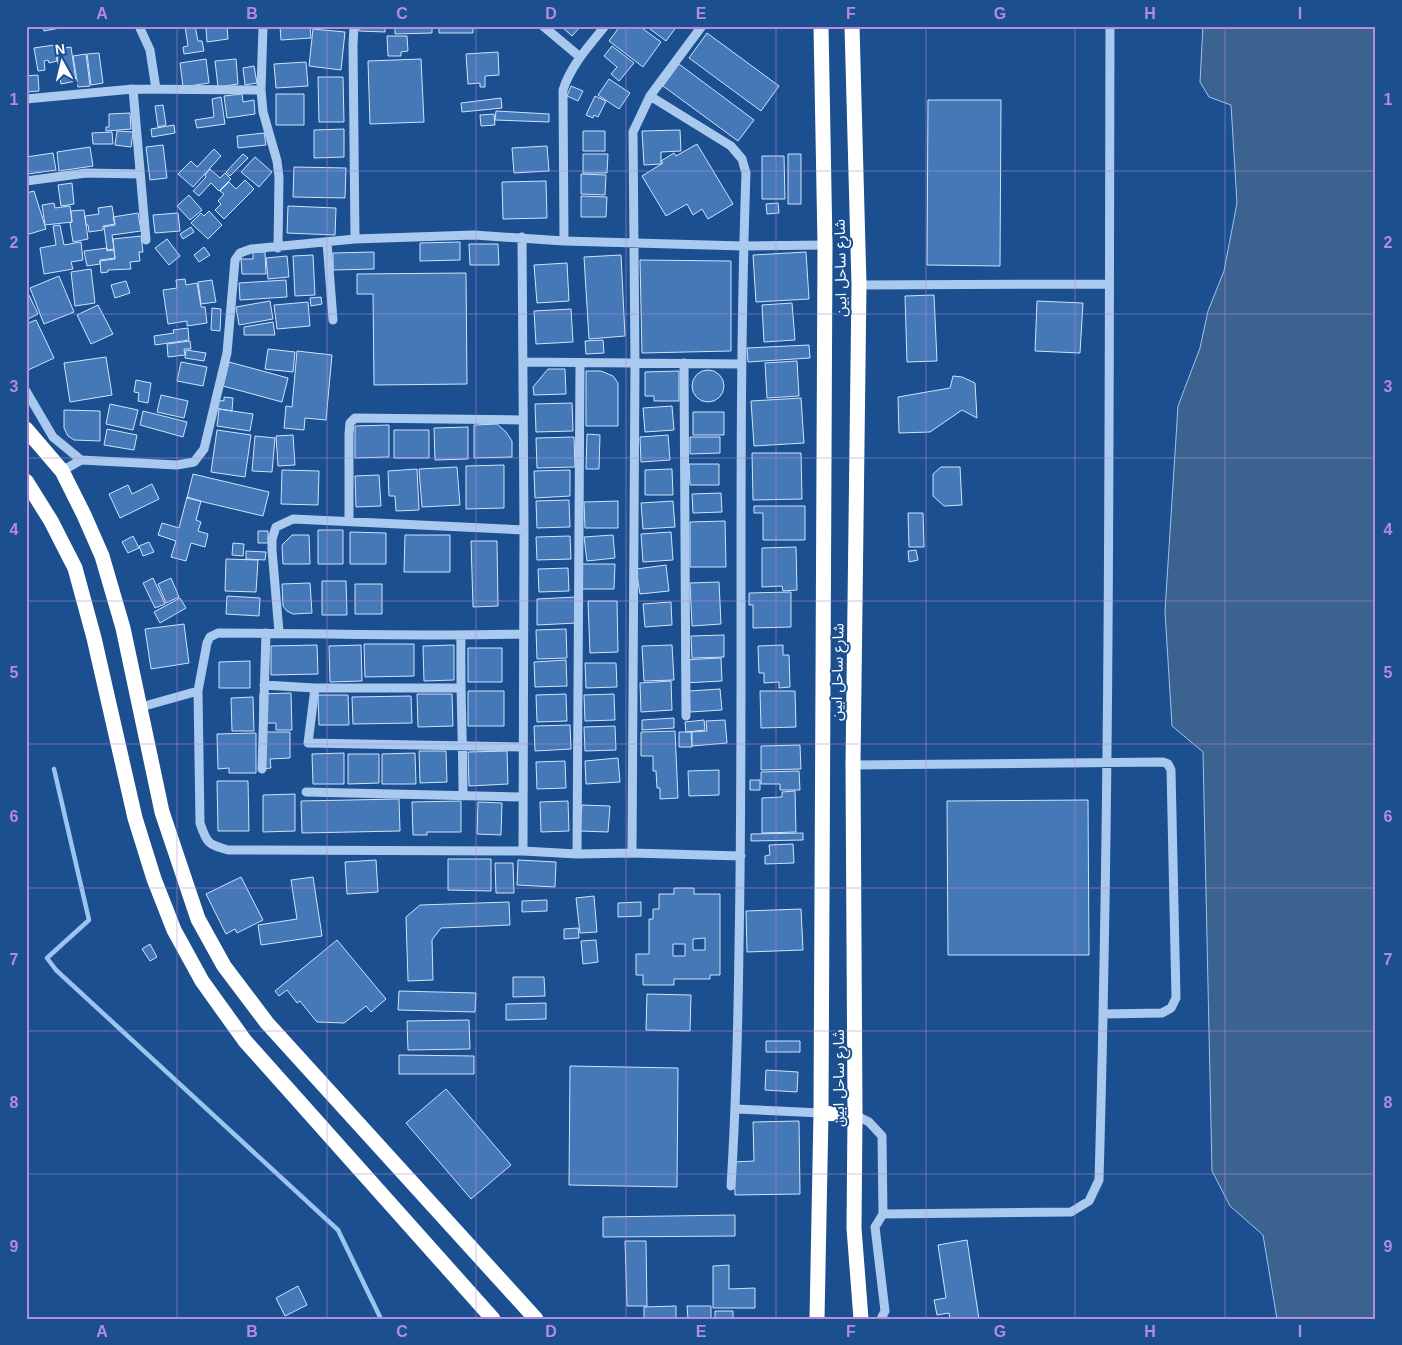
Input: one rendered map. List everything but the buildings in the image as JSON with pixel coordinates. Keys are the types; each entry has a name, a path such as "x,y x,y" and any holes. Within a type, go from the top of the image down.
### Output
{"highway":[{"name":"شارع ساحل ابين","path":"817,1319 821,1113 825,245 820,26"},
{"name":"شارع ساحل ابين","path":"852,26 859,285 854,765 856,1115 854,1228 861,1319"},
{"path":"26,429 62,471 102,556 123,628 162,812 180,871 198,919 224,966 267,1023 536,1319"},
{"path":"26,481 51,520 75,568 94,638 134,818 154,879 174,930 202,981 245,1041 493,1319"},
{"path":"821,1113 856,1115"}],"street":[{"path":"139,26 150,50 156,89"},
{"path":"263,26 261,90 263,112 277,161 279,178 278,248"},
{"path":"354,26 355,239"},
{"path":"543,26 580,57"},
{"path":"564,240 564,90 568,76 580,57 605,26"},
{"path":"632,853 635,363 633,132 650,96 702,26"},
{"path":"883,1214 1071,1212 1089,1200 1099,1180 1104,1014 1107,763 1110,26"},
{"path":"133,89 146,240"},
{"path":"26,99 133,89 261,90"},
{"path":"650,96 731,146 742,159 746,173 741,364 741,856 736,1109 731,1186"},
{"path":"26,181 86,173 140,174"},
{"path":"62,471 81,460 177,465 194,462 204,449 227,353 235,260 240,253 251,249 278,248 355,239 474,235 743,246 825,245"},
{"path":"522,237 524,362 523,851"},
{"path":"327,242 333,320"},
{"path":"859,285 1109,284"},
{"path":"524,362 741,364"},
{"path":"578,854 580,363"},
{"path":"684,363 686,716"},
{"path":"26,391 53,437 81,460"},
{"path":"349,521 349,434 350,423 355,418 523,420"},
{"path":"279,632 272,539 276,527 293,519 524,530"},
{"path":"523,634 461,636 279,632 218,633 210,637 207,643 198,691 200,823 204,837 212,846 228,850 523,851 578,854 632,853 741,856"},
{"path":"262,769 266,633"},
{"path":"461,636 460,688 463,796"},
{"path":"264,685 315,688 460,688"},
{"path":"315,688 308,743 522,747"},
{"path":"141,707 198,691"},
{"path":"854,765 1163,762 1168,764 1171,770 1176,998 1171,1008 1162,1013 1104,1014"},
{"path":"306,792 523,797"},
{"path":"736,1109 821,1113"},
{"path":"856,1115 869,1122 882,1136 883,1214 875,1227 885,1311 881,1319"}],"water":[{"path":"1203,26 1376,26 1376,1319 1277,1319 1263,1235 1230,1206 1212,1171 1203,752 1172,726 1165,611 1178,406 1200,348 1208,311 1224,271 1237,203 1231,105 1209,97 1200,82"}],"waterway":[{"path":"54,769 89,920 47,958 56,970 338,1230 381,1319"}]}
